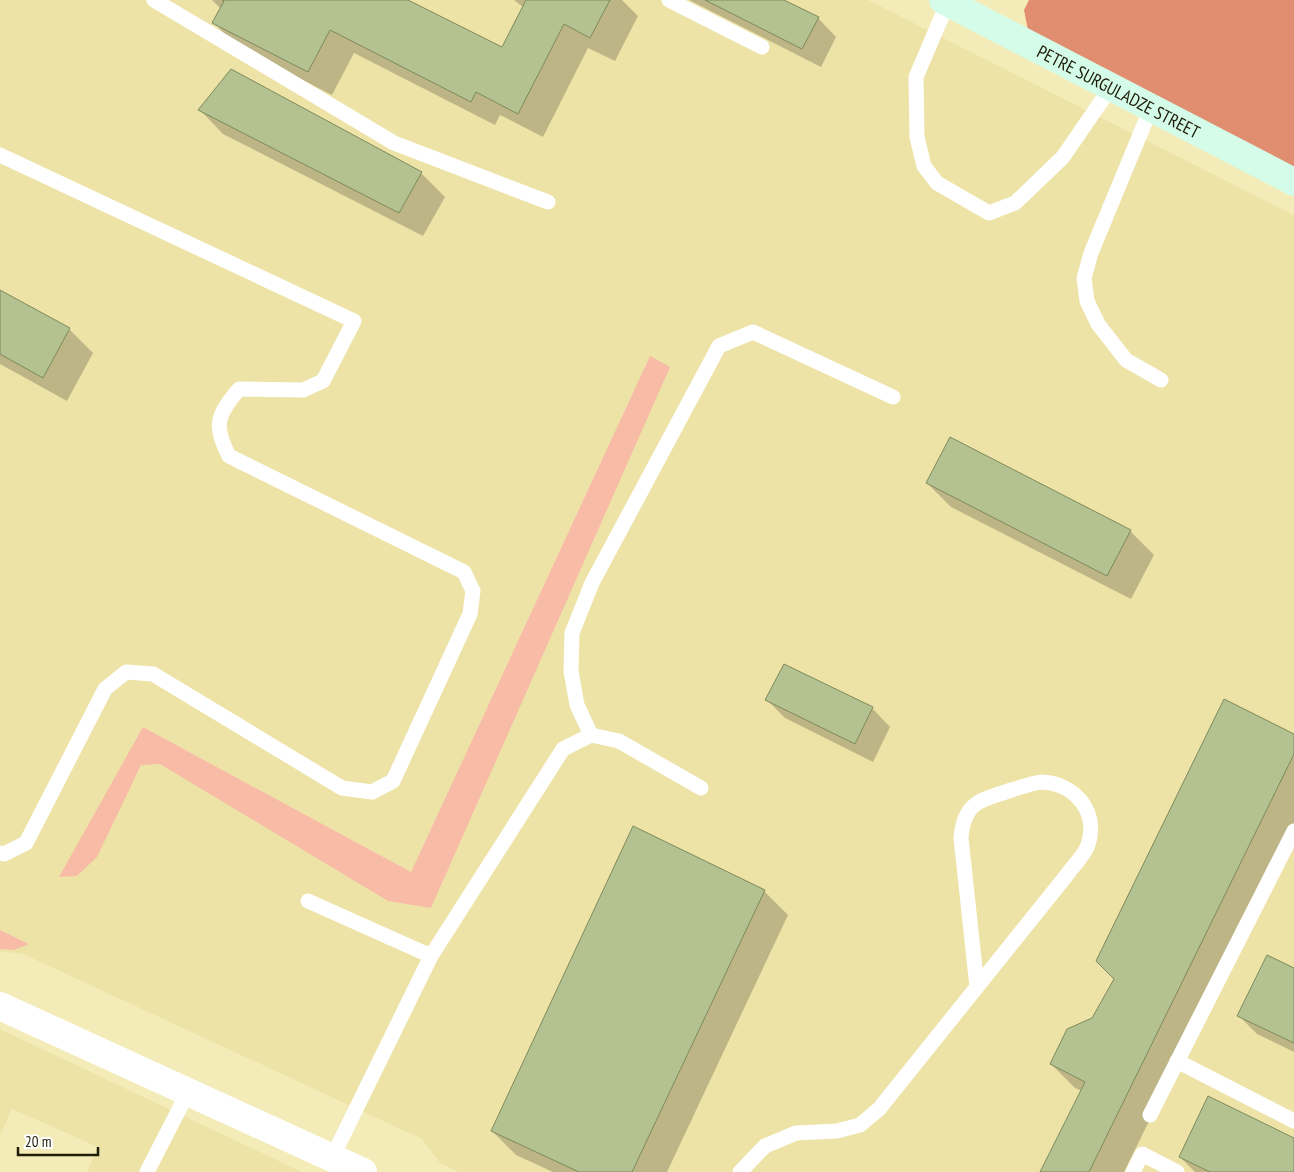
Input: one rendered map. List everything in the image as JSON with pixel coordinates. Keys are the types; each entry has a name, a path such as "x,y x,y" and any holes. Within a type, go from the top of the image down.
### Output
{"street":[{"name":"PETRE SURGULADZE STREET","path":"947,1 1294,182"},
{"path":"0,1006 363,1172"}],"lane":[{"path":"154,0 394,143 548,202"},
{"path":"669,0 762,48"},
{"path":"947,1 916,77 917,137 924,166 937,183 989,213 1016,203 1063,157 1111,87"},
{"path":"1152,108 1091,253 1084,278 1088,301 1098,324 1120,353 1126,360 1162,380"},
{"path":"0,155 354,321 323,381 303,390 239,389 223,408 219,436 229,456 464,572 473,590 470,614 393,781 372,792 342,788 153,674 126,672 105,689 26,843 4,854 0,853"},
{"path":"591,735 578,705 570,671 572,633 592,584 719,346 753,332 893,397"},
{"path":"332,1158 432,956 563,749 591,735 619,742 701,788"},
{"path":"740,1172 765,1146 780,1139 796,1133 837,1130 860,1125 879,1109 977,987 1087,847 1092,827 1084,802 1062,785 1040,782 979,802 968,813 962,825 961,838 977,987"},
{"path":"1150,1115 1294,831"},
{"path":"308,901 432,956"},
{"path":"1177,1062 1294,1122"},
{"path":"147,1172 188,1092"},
{"path":"1133,1172 1142,1154 1177,1172"}],"shaded area":[{"path":"0,0 868,0 1294,215 1294,1172 459,1172 440,1163 422,1139 21,953 0,952 0,949 14,950 29,944 0,930","holes":["650,356 431,908 160,764 141,764 143,727 411,872"]},
{"path":"1029,0 1294,0 1294,168 1028,30 1024,10"},
{"path":"650,356 670,367 431,908 388,901 160,764 141,765 97,857 77,876 59,877 143,727 411,872"},
{"path":"0,930 29,944 14,950 0,949"},
{"path":"0,1029 302,1172 87,1172 98,1147 12,1109 0,1135"}],"building":[{"path":"222,0 408,0 502,47 526,0 610,0 590,38 564,24 518,114 476,92 471,102 330,30 308,72 212,23 224,1"},
{"path":"705,0 784,0 819,17 802,49"},
{"path":"231,69 422,172 399,213 198,110"},
{"path":"0,290 70,328 43,378 0,354"},
{"path":"950,437 1131,530 1107,576 926,483"},
{"path":"784,664 873,707 855,744 765,700"},
{"path":"1224,699 1294,734 1294,754 1089,1172 1040,1172 1085,1082 1050,1064 1067,1029 1092,1018 1114,979 1096,961"},
{"path":"633,826 765,890 632,1172 579,1172 491,1131"},
{"path":"1267,955 1294,968 1294,1043 1237,1016"},
{"path":"1208,1096 1294,1138 1294,1172 1210,1172 1179,1157"}]}
